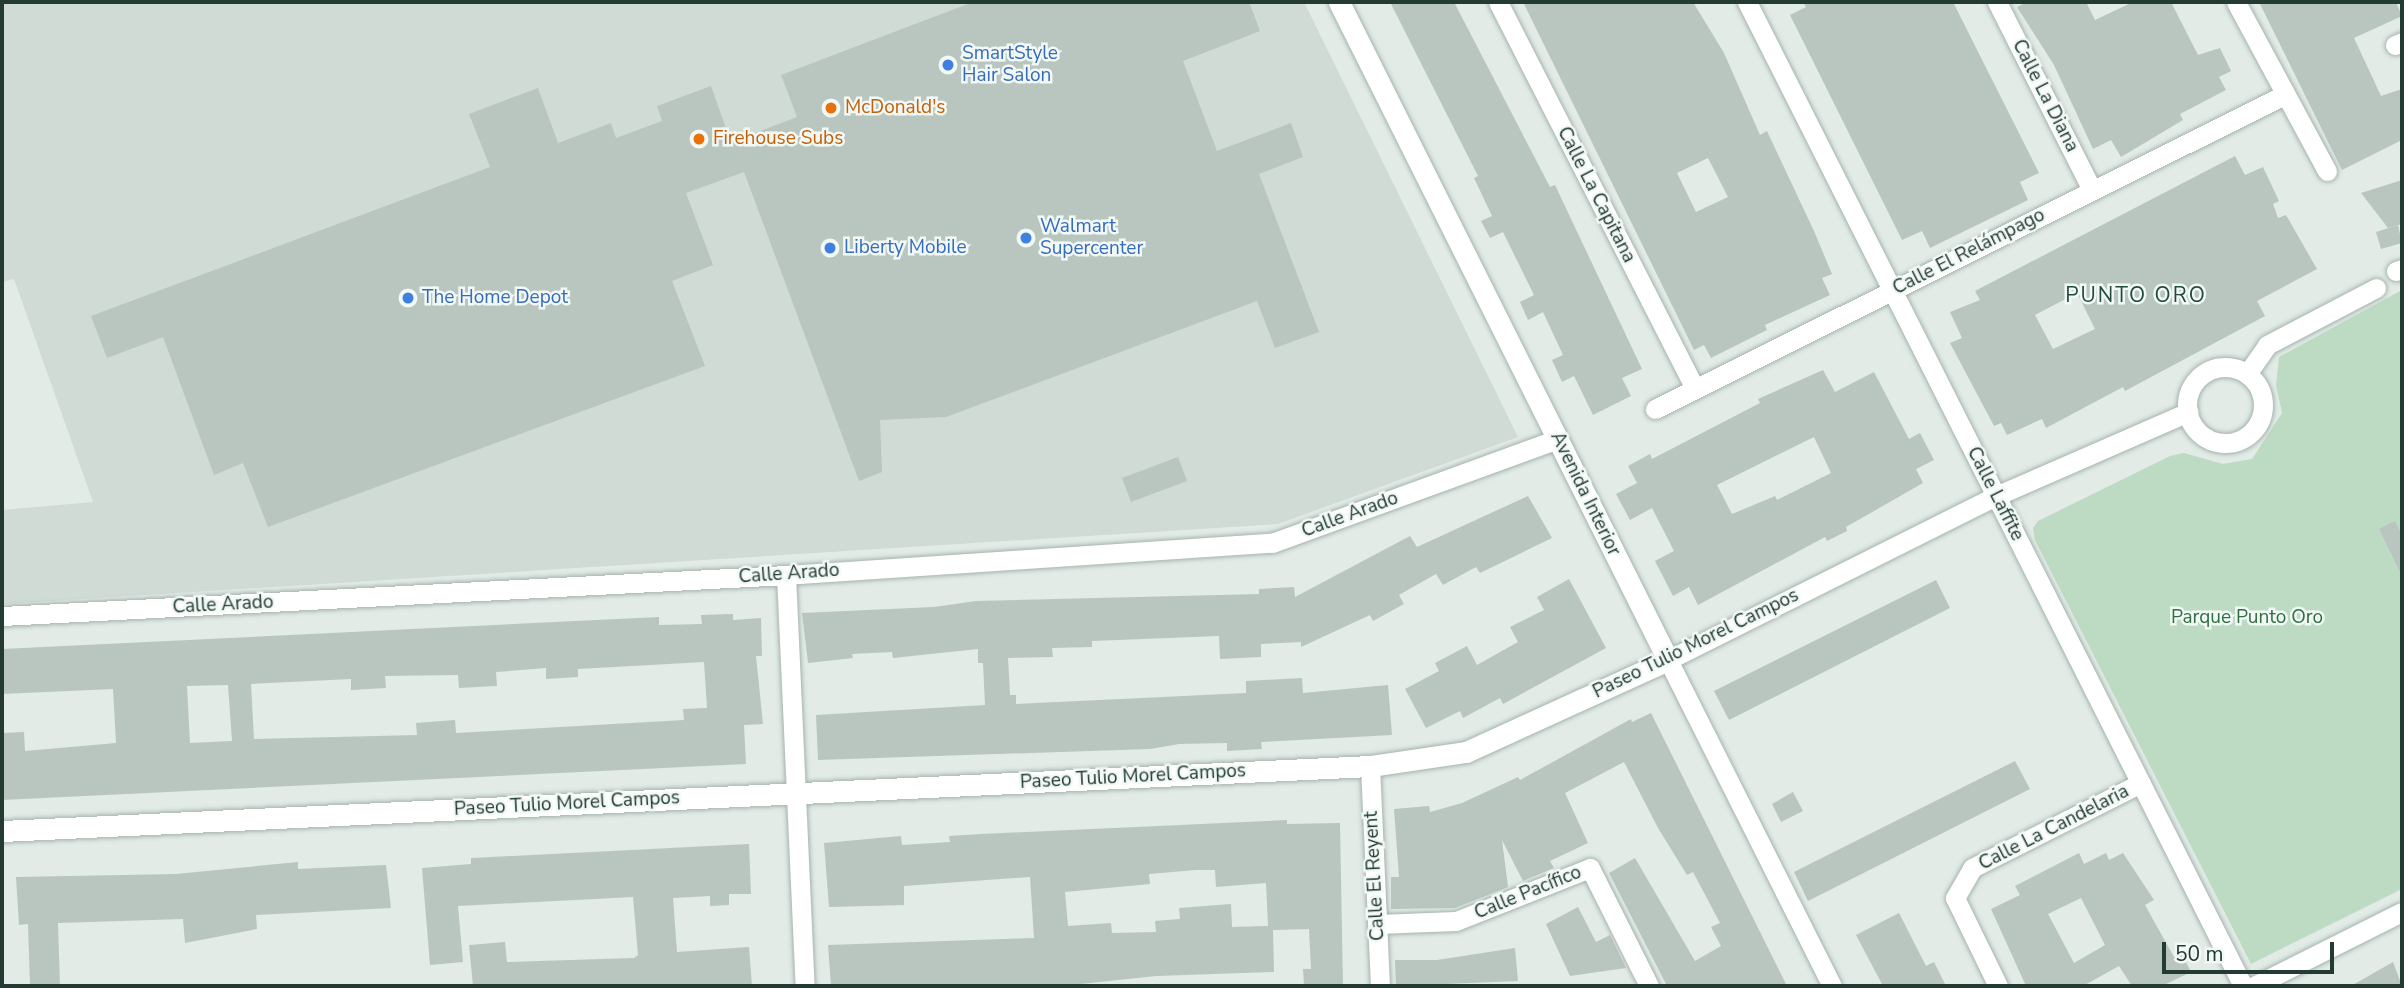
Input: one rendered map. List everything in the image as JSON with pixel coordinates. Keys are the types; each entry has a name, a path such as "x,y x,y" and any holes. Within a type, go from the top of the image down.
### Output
{"street":[{"name":"Avenida Interior","path":"1339,2 1832,986"},
{"name":"Calle La Capitana","path":"1498,2 1695,388"},
{"name":"Calle Laffite","path":"1746,2 1894,290 2243,986"},
{"name":"Calle La Diana","path":"1997,2 2092,190"},
{"path":"2236,2 2327,171"},
{"name":"Calle El Relámpago","path":"1655,409 2284,95"},
{"path":"2247,374 2267,345 2376,288"},
{"path":"2227,366 2247,374 2261,392 2264,407 2251,434 2230,443 2208,440 2196,431 2188,412 2190,388 2199,376 2227,366"},
{"name":"Paseo Tulio Morel Campos","path":"2,831 1370,766 1466,752 1668,660 1996,496 2188,412"},
{"name":"Calle Arado","path":"2,616 786,575 1272,543 1558,439"},
{"path":"786,575 805,986"},
{"name":"Calle El Reyent","path":"1370,766 1380,986"},
{"name":"Calle La Candelaria","path":"1998,986 1955,898 1972,868 2141,783"},
{"name":"Calle Pacífico","path":"1377,925 1456,921 1590,868 1649,986"},
{"path":"2254,986 2402,912"}],"shaded area":[{"path":"2,2 1304,2 1518,437 1278,524 2,604 2,510 93,502 14,279 2,282"}],"green space":[{"name":"Parque Punto Oro","path":"2402,290 2402,889 2251,964 2035,540 2033,528 2038,521 2170,456 2184,453 2223,464 2252,459 2282,413 2276,385 2279,357"}],"building":[{"path":"973,2 1249,2 1260,31 1183,61 1217,151 1291,123 1303,157 1259,174 1319,332 1275,348 1257,301 946,417 880,420 882,472 859,481 744,172 686,193 713,265 672,281 705,366 268,527 243,463 214,475 163,337 107,358 91,316 490,167 469,114 538,88 558,143 611,123 616,138 662,121 657,106 711,86 731,142 797,117 781,75"},
{"path":"1390,2 1454,2 1550,187 1555,185 1642,369 1622,378 1631,396 1593,415 1574,376 1562,382 1552,360 1563,355 1543,312 1528,320 1520,302 1534,295 1503,232 1490,238 1481,221 1492,216 1474,178 1478,176"},
{"path":"1523,2 1693,2 1724,53 1760,135 1767,131 1832,274 1822,278 1830,295 1765,325 1767,330 1711,358 1704,345 1694,350","holes":["1708,158 1728,197 1696,212 1677,173"]},
{"path":"1803,2 1953,2 2039,173 2020,182 2028,200 1930,248 1922,231 1902,240 1790,15 1806,7"},
{"path":"2027,2 2086,2 2095,20 2133,2 2171,2 2198,55 2220,48 2231,71 2219,77 2226,90 2180,114 2183,120 2121,157 2111,140 2093,149 2054,65 2017,7"},
{"path":"2259,2 2396,2 2402,16 2354,38 2381,96 2402,89 2402,140 2342,170"},
{"path":"2235,156 2245,175 2263,167 2279,201 2273,204 2278,218 2286,215 2317,269 2257,301 2265,316 2125,391 2123,387 2046,428 2042,419 2007,435 2001,423 1994,426 1950,343 1962,338 1950,312 1980,300 1975,291","holes":["2077,293 2095,329 2053,349 2035,315"]},
{"path":"2402,180 2402,224 2388,228 2361,193"},
{"path":"2398,225 2402,243 2381,249 2376,232"},
{"path":"1823,370 1835,392 1874,372 1909,439 1920,433 1934,460 1916,469 1923,483 1846,527 1847,531 1827,541 1825,537 1698,605 1689,587 1673,596 1655,561 1674,551 1652,508 1630,520 1616,494 1637,483 1628,466 1650,454 1652,459 1760,403 1758,399","holes":["1814,437 1831,473 1777,500 1775,496 1732,514 1717,485"]},
{"path":"1178,457 1187,481 1131,502 1122,478"},
{"path":"1528,496 1552,538 1480,573 1476,567 1443,585 1436,574 1399,595 1404,604 1373,621 1370,615 1301,647 1301,642 1261,644 1261,657 1220,659 1219,636 1092,641 1092,647 1052,648 1053,657 1008,658 1010,695 1016,695 1016,704 1246,693 1246,681 1302,678 1303,693 1388,685 1392,735 1261,742 1262,749 1227,751 1227,743 1179,744 1150,749 818,760 816,715 985,705 983,663 978,663 978,649 893,658 892,652 852,654 853,658 808,663 802,613 934,607 976,601 1259,594 1259,589 1294,587 1295,597 1410,536 1417,547"},
{"path":"2395,521 2402,535 2402,576 2379,529"},
{"path":"1569,579 1606,648 1503,704 1500,698 1463,718 1460,711 1426,728 1405,689 1439,671 1435,663 1467,646 1477,665 1518,642 1510,627 1544,610 1537,597"},
{"path":"1936,580 1950,608 1729,720 1714,691"},
{"path":"733,614 733,620 761,618 762,656 756,656 763,724 744,725 746,764 2,800 2,733 24,732 25,751 116,743 113,689 2,694 2,649 659,617 659,625 702,624 701,615","holes":["704,662 707,708 683,709 684,720 456,733 455,720 416,723 417,735 254,739 251,684 351,679 351,690 386,688 385,676 458,675 459,688 497,686 496,672 546,668 546,679 578,677 578,669","228,685 232,741 190,743 187,686"]},
{"path":"1651,713 1787,986 1667,986 1609,873 1635,858 1695,961 1721,946 1711,927 1720,923 1693,872 1687,875 1658,828 1624,762 1565,793 1588,843 1550,861 1554,868 1523,881 1502,840 1508,887 1455,908 1391,909 1391,877 1399,877 1394,809 1429,806 1430,812 1462,803 1518,777 1520,780 1631,719 1632,722"},
{"path":"2015,761 2030,789 1808,901 1794,872"},
{"path":"1793,792 1803,811 1781,822 1772,804"},
{"path":"1287,820 1287,824 1340,823 1343,986 1304,986 1303,969 1311,969 1309,929 1273,930 1274,972 1156,976 1062,986 831,986 828,945 1034,938 1030,877 904,886 904,905 829,907 824,843 901,836 902,845 950,842 949,836","holes":["1215,870 1216,887 1266,883 1268,926 1232,927 1231,904 1179,908 1180,919 1155,921 1156,932 1112,933 1111,923 1068,926 1065,892 1150,884 1149,874"]},
{"path":"749,844 751,894 729,894 729,905 710,906 710,896 673,898 677,952 749,947 752,986 473,986 469,945 505,942 507,962 634,958 638,955 633,897 458,906 463,962 430,965 422,868 471,864 471,858"},
{"path":"2079,853 2084,864 2106,853 2109,860 2123,853 2154,900 2145,905 2174,957 2182,954 2191,972 2162,986 2132,986 2119,966 2083,986 2026,986 1991,909 2020,895 2015,886","holes":["2081,898 2105,945 2074,963 2048,914"]},
{"path":"298,862 298,869 386,865 391,908 256,915 257,929 185,943 183,919 58,923 60,986 30,986 28,924 19,925 16,877 176,874"},
{"path":"1578,907 1596,942 1610,935 1626,968 1570,976 1546,924"},
{"path":"1899,913 1926,966 1934,962 1946,986 1883,986 1856,935"},
{"path":"1515,948 1518,981 1396,986 1395,960 1437,960"},
{"path":"2393,962 2402,986 2351,986"}],"place":[{"name":"SmartStyle Hair Salon","path":"948,65"},
{"name":"McDonald's","path":"831,108"},
{"name":"Firehouse Subs","path":"699,139"},
{"name":"Walmart Supercenter","path":"1026,238"},
{"name":"Liberty Mobile","path":"830,248"},
{"name":"The Home Depot","path":"408,298"}],"district":[{"name":"PUNTO ORO","path":"2136,295"}]}
